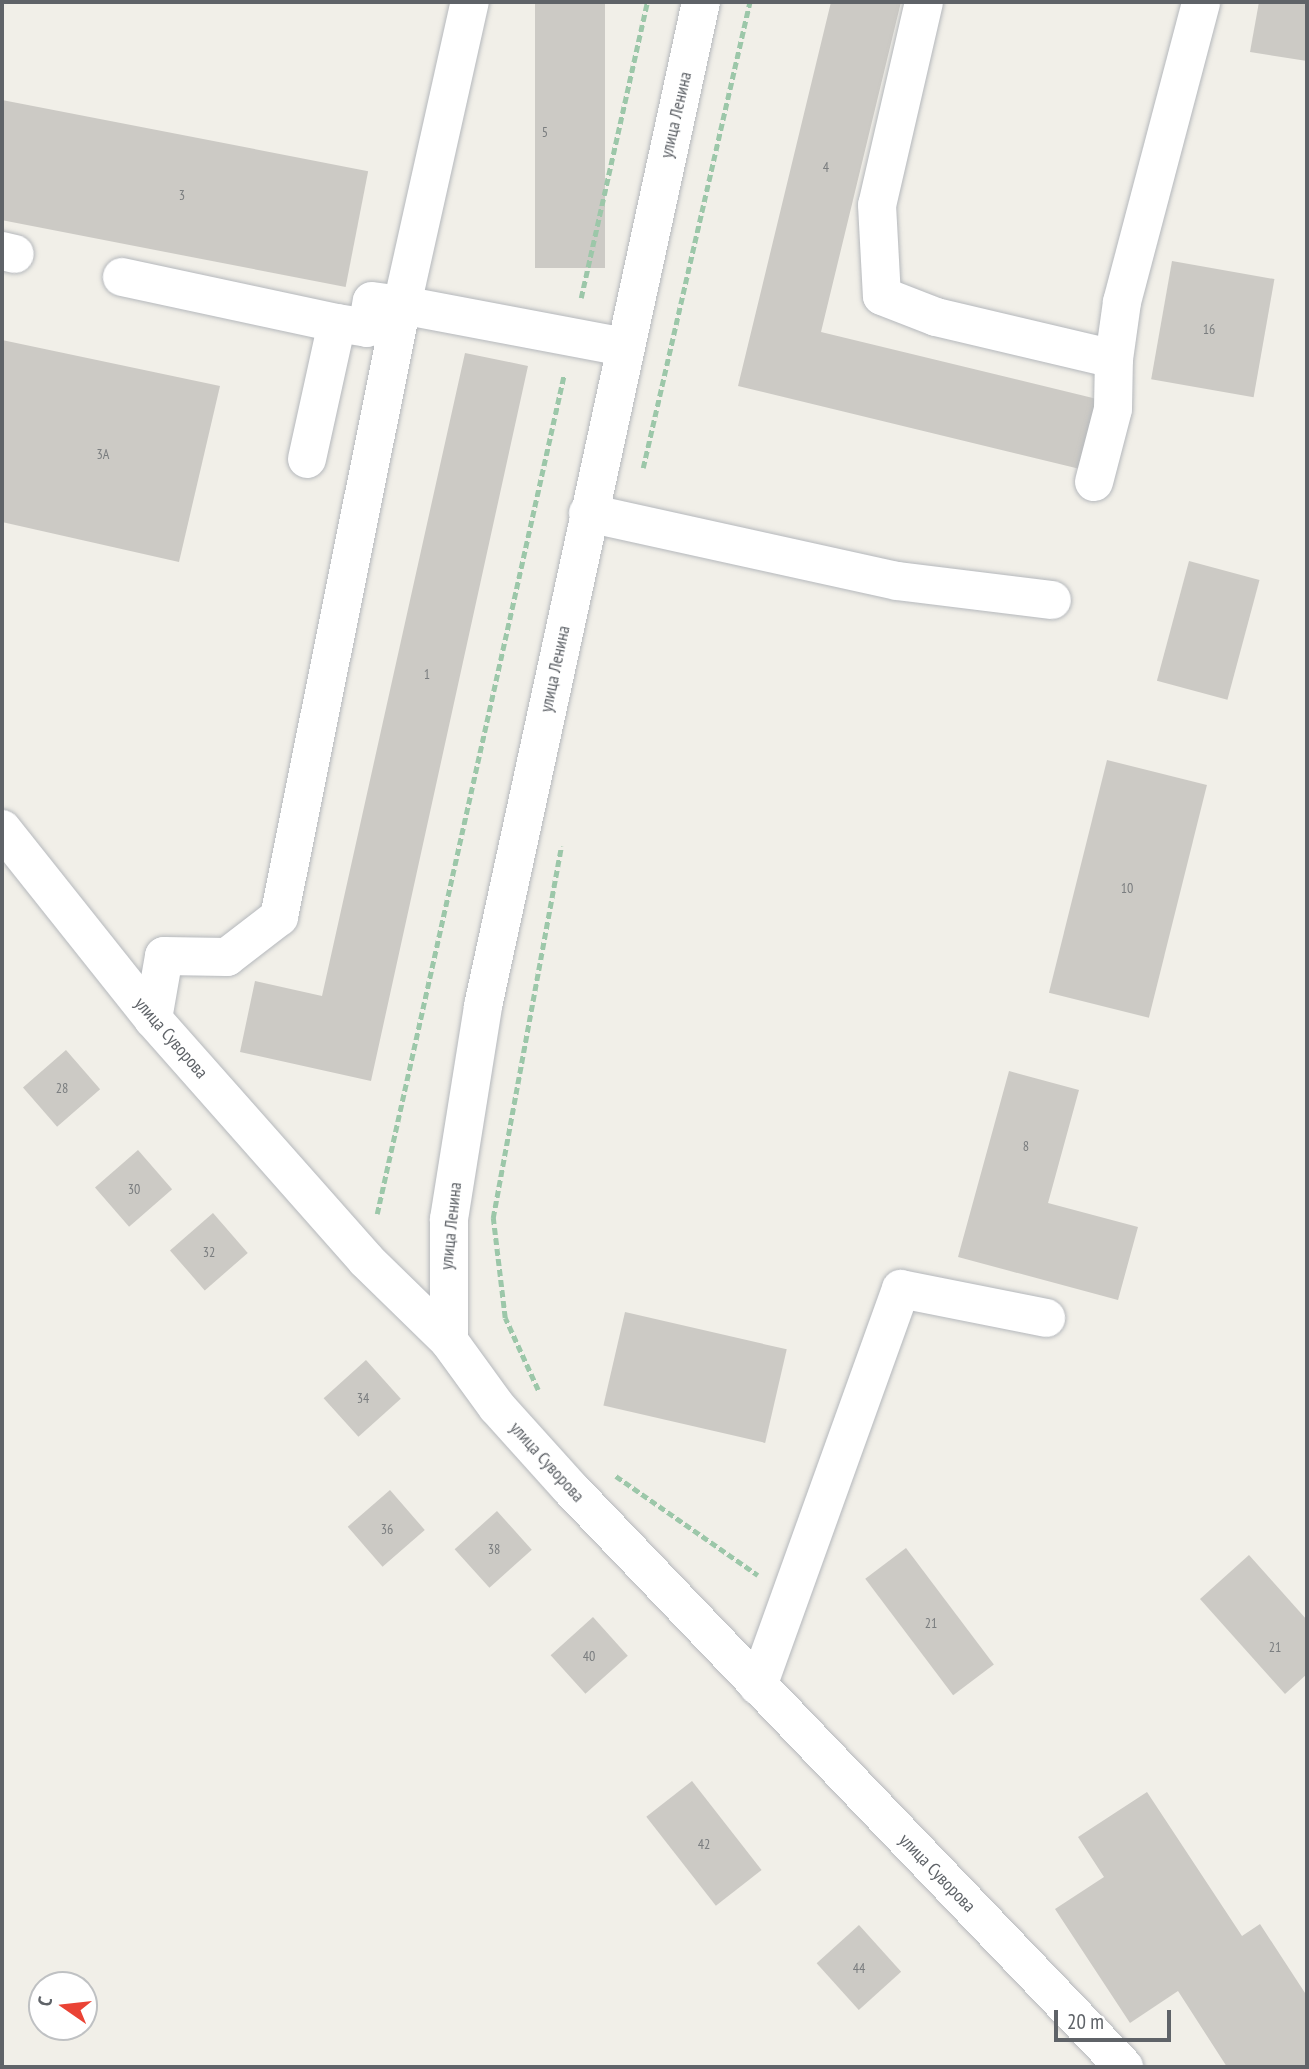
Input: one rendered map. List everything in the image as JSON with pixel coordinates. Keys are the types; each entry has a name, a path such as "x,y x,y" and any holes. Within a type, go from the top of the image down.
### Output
{"street":[{"path":"153,1019 164,956 227,957 279,917 402,305 470,2"},
{"name":"улица Ленина","path":"449,1341 449,1219 483,1006 701,2"},
{"path":"923,2 877,205 882,296 936,317 1114,359"},
{"path":"1094,482 1113,409 1114,359 1122,303 1200,2"},
{"path":"122,277 367,328 372,301 624,347"},
{"path":"307,459 337,323"},
{"path":"588,513 897,581 1052,600"},
{"name":"улица Суворова","path":"2,829 153,1019 366,1260 449,1341 497,1407 758,1686 1124,2067"},
{"path":"758,1686 901,1289 1046,1318"}],"path":[{"path":"366,1260 647,2"},
{"path":"631,522 750,2"},
{"path":"547,1403 505,1318 494,1217 564,833"},
{"path":"606,1469 789,1596"}],"building":[{"path":"535,2 605,2 605,268 535,268"},
{"path":"831,2 901,2 821,332 1097,399 1080,469 738,386"},
{"path":"1259,2 1307,2 1307,61 1250,52"},
{"path":"2,100 368,171 346,287 2,220"},
{"path":"1172,261 1274,279 1254,397 1151,379"},
{"path":"2,340 220,386 179,562 2,522"},
{"path":"465,353 528,366 371,1081 240,1052 255,981 322,996"},
{"path":"1189,561 1260,580 1227,700 1157,681"},
{"path":"1107,760 1207,785 1149,1018 1049,993"},
{"path":"66,1050 100,1089 57,1127 23,1087"},
{"path":"1009,1071 1079,1090 1048,1203 1138,1227 1118,1300 958,1257"},
{"path":"138,1150 172,1189 129,1227 95,1187"},
{"path":"213,1213 248,1253 205,1290 170,1250"},
{"path":"625,1312 787,1349 765,1443 603,1406"},
{"path":"366,1360 401,1399 358,1437 324,1398"},
{"path":"390,1490 425,1530 383,1567 348,1527"},
{"path":"497,1511 532,1550 489,1588 455,1549"},
{"path":"906,1548 994,1665 953,1695 865,1579"},
{"path":"1249,1555 1307,1620 1307,1674 1285,1694 1200,1599"},
{"path":"593,1617 628,1656 585,1694 551,1655"},
{"path":"692,1781 762,1870 716,1906 646,1817"},
{"path":"1147,1792 1242,1936 1260,1924 1307,1996 1307,2067 1227,2067 1178,1991 1130,2023 1055,1909 1104,1877 1078,1837"},
{"path":"859,1925 901,1972 859,2010 817,1963"}]}
